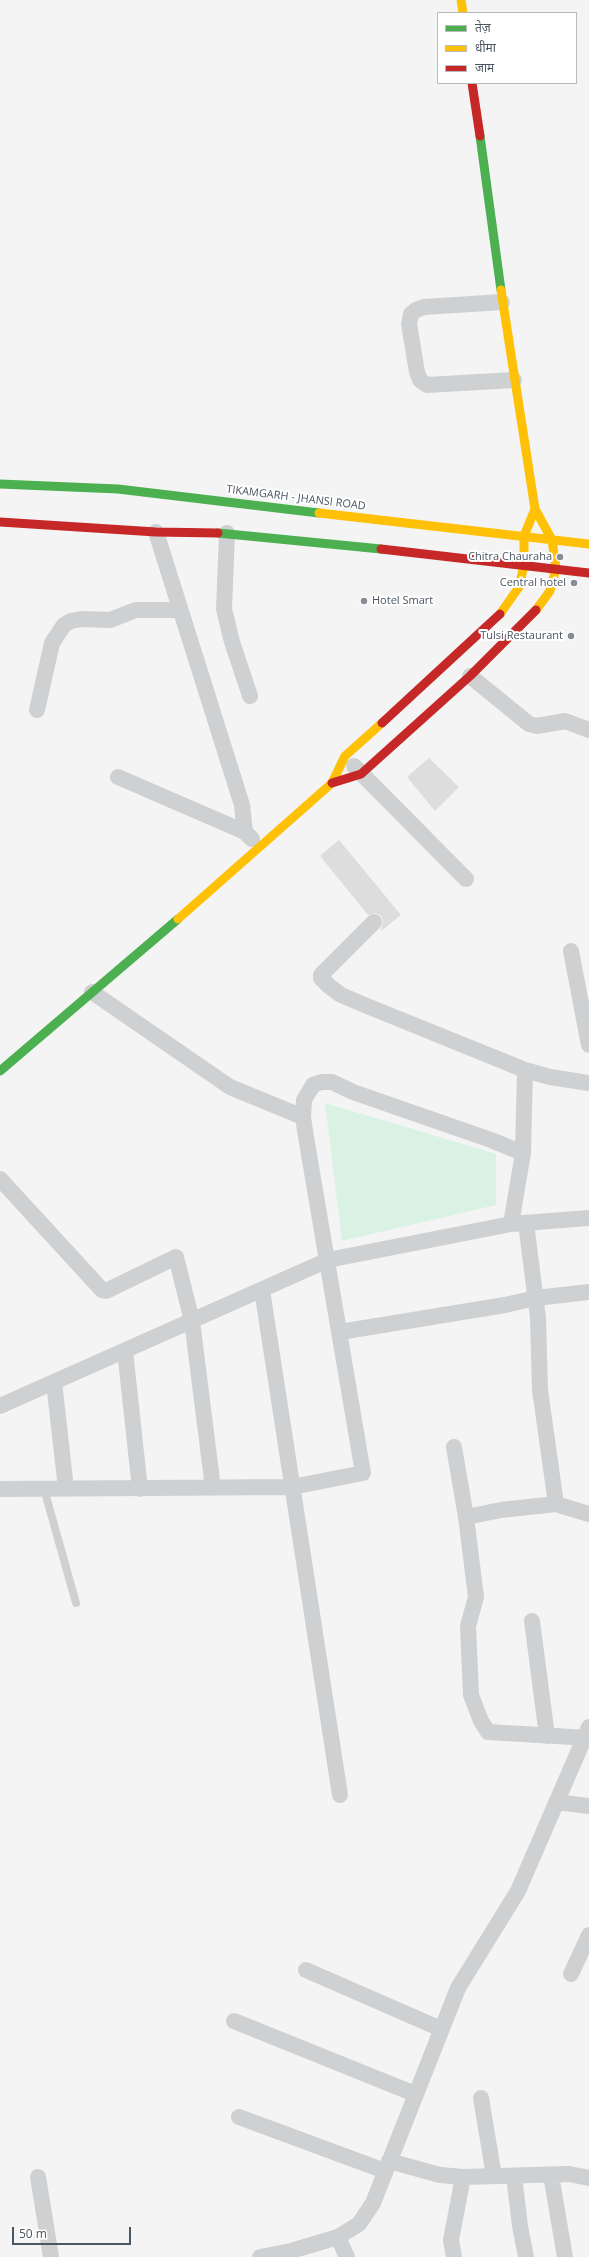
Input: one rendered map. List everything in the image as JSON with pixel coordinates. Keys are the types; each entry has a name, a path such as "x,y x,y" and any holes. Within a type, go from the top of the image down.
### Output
{"street":[{"path":"461,0 462,12"},
{"path":"332,783 361,774 470,676 538,608 550,591 556,568 552,540 535,509 502,302 472,84"},
{"path":"502,302 424,307 411,314 409,324 417,372 420,380 427,384 514,380"},
{"name":"TIKAMGARH - JHANSI ROAD","path":"0,484 118,489 589,544"},
{"path":"0,1071 260,848 332,783 345,756 450,662 500,614 519,587 524,565 524,536 535,509"},
{"path":"0,522 156,532 227,533 556,568 589,573"},
{"path":"156,532 179,610 242,805 245,832"},
{"path":"227,533 224,609 232,642 250,696"},
{"path":"37,710 52,643 64,625 70,621 81,619 110,620 136,610 179,610"},
{"path":"470,676 529,724 537,726 565,721 589,730"},
{"path":"345,756 361,774 466,879"},
{"path":"118,777 245,832 260,848"},
{"path":"374,922 322,973 322,979 341,994 525,1070 550,1077 589,1083"},
{"path":"571,951 589,1045"},
{"path":"92,992 230,1087 303,1117"},
{"path":"525,1070 523,1153 518,1224 536,1298 540,1390 556,1504"},
{"path":"0,1489 292,1487 363,1473 303,1117 304,1100 312,1085 321,1082 332,1082 353,1092 491,1140 523,1153"},
{"path":"0,1179 102,1290 106,1291 176,1257 192,1321 213,1488"},
{"path":"0,1406 328,1260 518,1224 589,1218"},
{"path":"262,1290 340,1795"},
{"path":"340,1332 505,1305 536,1298 589,1292"},
{"path":"125,1351 140,1489"},
{"path":"54,1382 66,1489"},
{"path":"260,2257 291,2251 338,2237 359,2224 373,2203 458,1988 518,1891 587,1734 547,1736 488,1732 481,1721 471,1695 468,1626 476,1597 466,1517 454,1447"},
{"path":"466,1517 501,1510 556,1504 589,1514"},
{"path":"532,1621 547,1736"},
{"path":"556,1802 589,1806"},
{"path":"571,1974 589,1935"},
{"path":"306,1970 441,2030"},
{"path":"234,2021 415,2094"},
{"path":"482,2098 494,2176"},
{"path":"239,2117 387,2166 440,2175 463,2177 569,2174 589,2178"},
{"path":"551,2175 565,2257"},
{"path":"514,2176 520,2226 526,2257"},
{"path":"454,2257 451,2240 463,2177"},
{"path":"38,2178 51,2257"},
{"path":"338,2237 347,2257"}],"lane":[{"path":"44,1489 76,1603"}],"green space":[{"path":"325,1103 496,1154 496,1205 342,1241"}],"building":[{"path":"429,758 459,787 435,811 407,777"},
{"path":"339,840 401,915 381,931 383,920 381,916 376,913 368,915 320,856"}],"traffic: fast":[{"path":"480,136 501,290"},
{"path":"0,484 118,489 319,513"},
{"path":"218,533 381,549"},
{"path":"0,1071 178,919"}],"traffic: slow":[{"path":"461,0 463,12"},
{"path":"501,290 535,509 552,540 556,568 550,591 536,610"},
{"path":"500,614 519,587 524,565 524,536 535,509"},
{"path":"319,513 589,544"},
{"path":"178,919 332,783 345,756 382,723"}],"traffic: jam":[{"path":"472,84 480,136"},
{"path":"0,522 156,532 218,533"},
{"path":"381,549 589,573"},
{"path":"332,783 361,774 470,676 536,610"},
{"path":"382,723 500,614"}],"place":[{"name":"Chitra Chauraha","path":"560,557"},
{"name":"Central hotel","path":"574,583"},
{"name":"Hotel Smart","path":"364,601"},
{"name":"Tulsi Restaurant","path":"571,636"}]}
